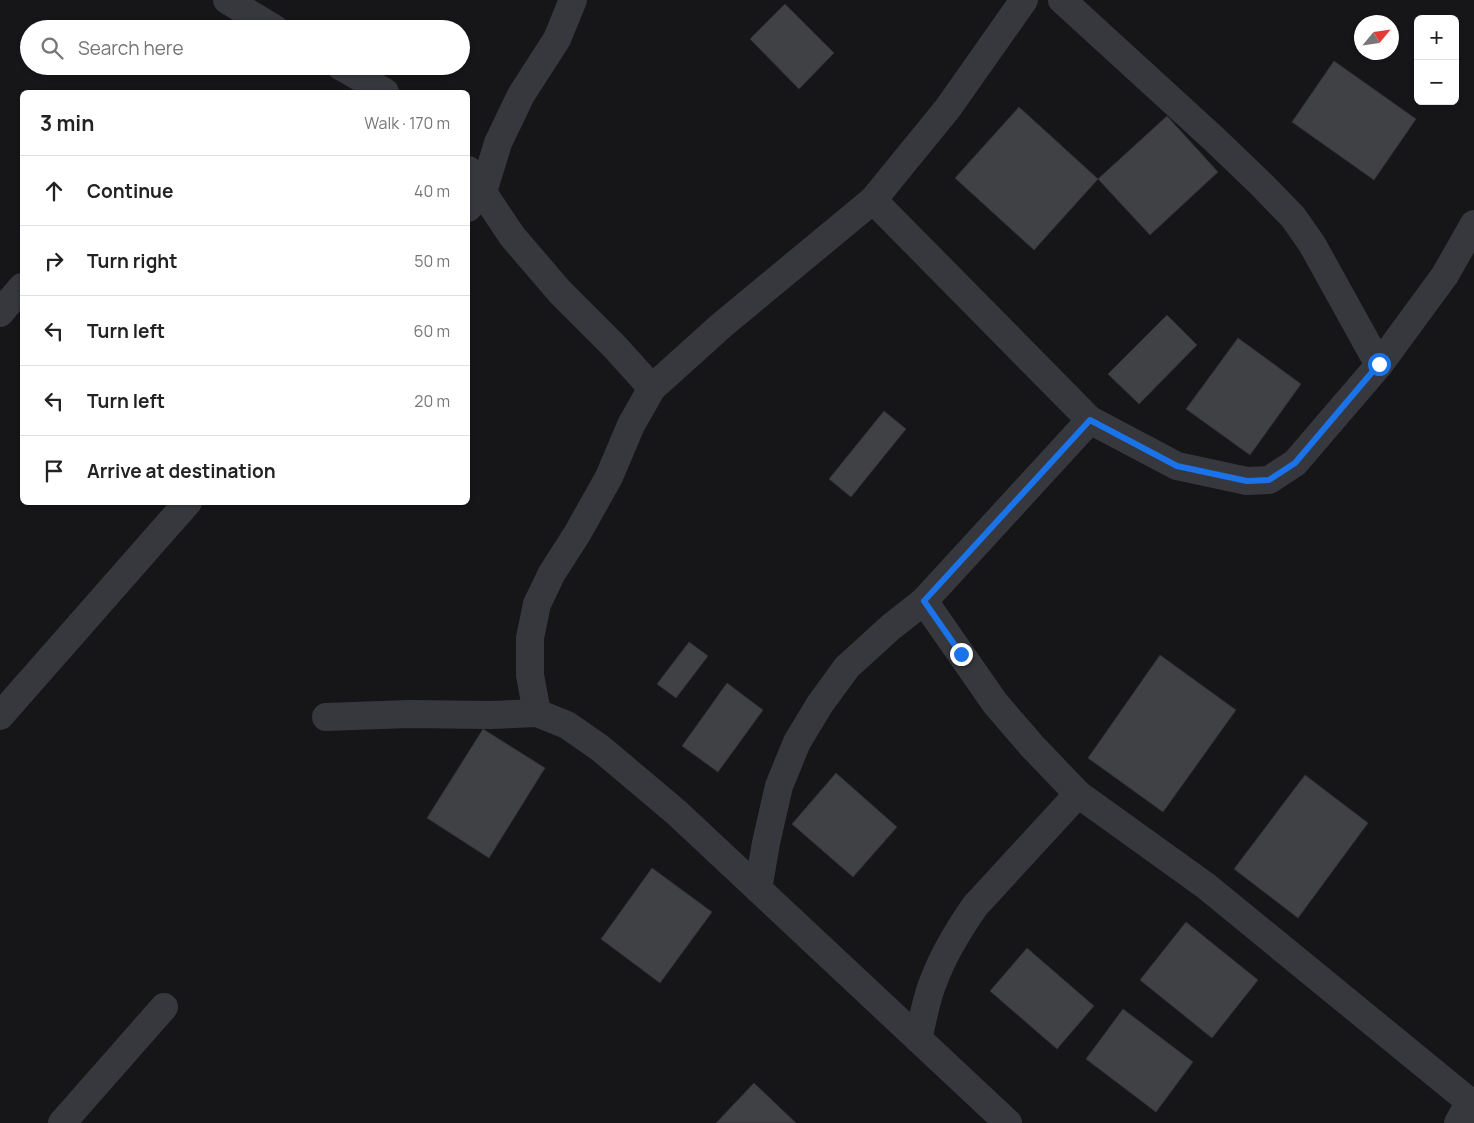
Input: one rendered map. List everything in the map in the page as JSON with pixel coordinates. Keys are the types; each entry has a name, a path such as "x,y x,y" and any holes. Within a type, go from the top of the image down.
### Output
{"street":[{"path":"227,0 260,20"},
{"path":"475,200 498,143 521,95 557,39 573,0"},
{"path":"538,713 530,675 530,638 537,604 552,573 577,534 609,477 631,425 652,388 722,326 873,200 948,108 1024,0"},
{"path":"1062,0 1213,138 1293,217 1312,244 1379,364"},
{"path":"355,75 381,90"},
{"path":"470,179 475,200 512,236 560,292 614,346 652,388"},
{"path":"873,200 1090,420 1177,466 1247,481 1269,480 1295,463 1379,364 1445,275 1474,224"},
{"path":"0,313 20,289"},
{"path":"758,889 779,786 797,742 820,704 847,666 924,601 1090,420"},
{"path":"0,716 185,505"},
{"path":"924,601 995,703 1032,746 1078,794 1206,886 1470,1102 1458,1123"},
{"path":"326,717 538,713 567,725 600,748 676,812 1008,1123"},
{"path":"918,1040 933,982 943,958 964,922 976,906 1078,794"},
{"path":"62,1123 164,1007"}],"building":[{"path":"785,4 834,53 799,89 750,39"},
{"path":"1334,61 1416,119 1374,180 1292,122"},
{"path":"1019,107 1098,179 1034,250 955,178"},
{"path":"1167,116 1218,172 1150,235 1098,179"},
{"path":"1167,315 1197,345 1139,404 1108,374"},
{"path":"1238,338 1301,384 1250,455 1186,409"},
{"path":"884,411 906,429 851,497 829,479"},
{"path":"689,642 708,656 676,698 657,684"},
{"path":"1160,655 1236,710 1163,812 1088,758"},
{"path":"727,683 763,710 718,772 682,746"},
{"path":"483,729 545,768 489,858 427,818"},
{"path":"836,773 897,827 853,877 792,824"},
{"path":"1305,775 1368,823 1298,918 1234,869"},
{"path":"652,868 712,912 660,983 601,939"},
{"path":"1186,922 1258,980 1212,1038 1140,980"},
{"path":"1027,948 1094,1006 1057,1049 990,991"},
{"path":"1123,1009 1193,1062 1156,1112 1086,1059"},
{"path":"754,1083 796,1123 716,1123"}],"route":[{"path":"961,654 924,601 1090,420 1177,466 1247,481 1269,480 1295,463 1379,364"}]}
